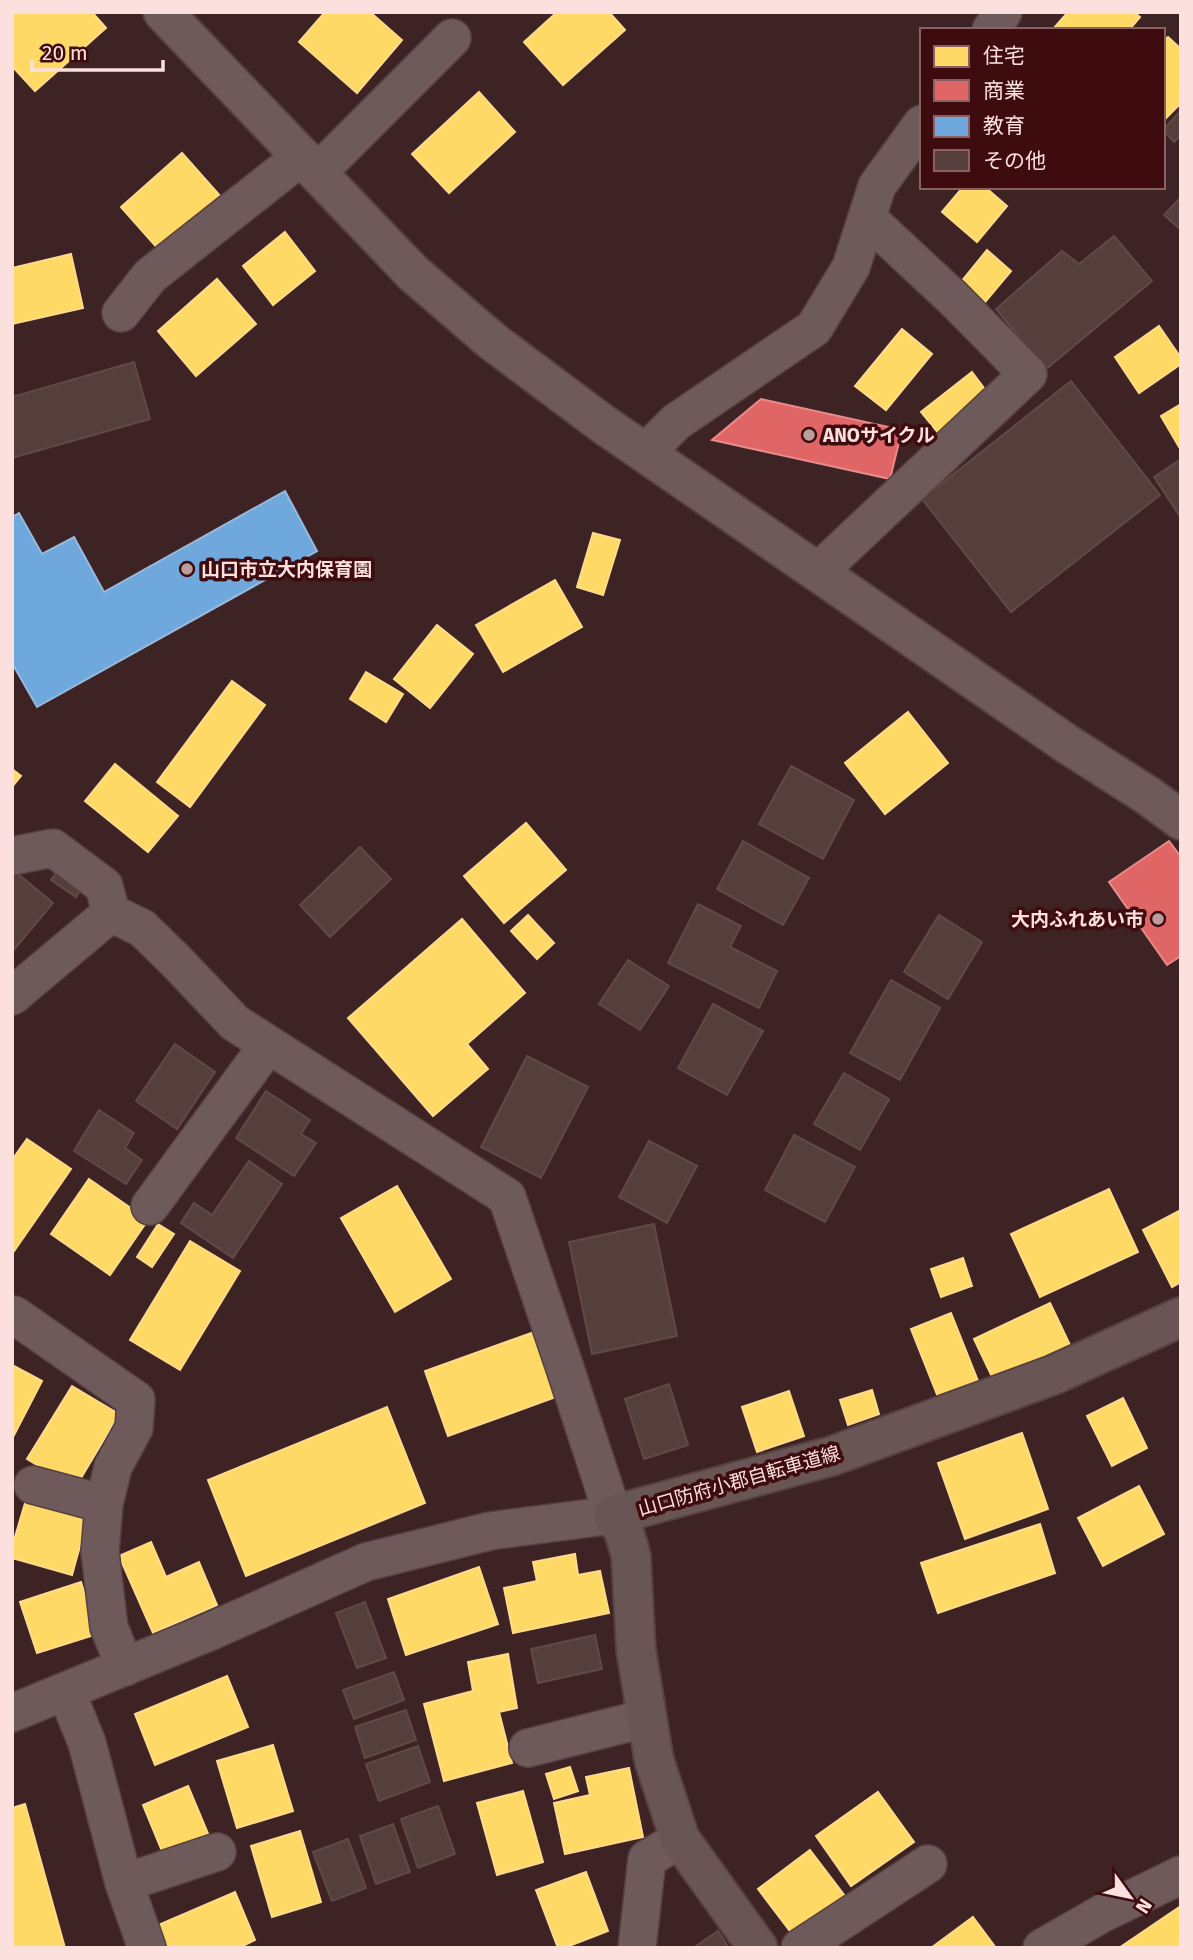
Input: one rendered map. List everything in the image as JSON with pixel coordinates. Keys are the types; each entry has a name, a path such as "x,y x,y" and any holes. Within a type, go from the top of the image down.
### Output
{"main road":[{"name":"山口防府小郡自転車道線","path":"758,1948 680,1839 654,1760 636,1650 631,1556 624,1531 613,1516 832,1456 1052,1375 1181,1317"}],"street":[{"path":"163,12 414,273 492,341 603,424 1181,820"},
{"path":"121,313 150,276 310,164 452,38"},
{"path":"645,453 676,422 814,328 851,267 877,186 920,127"},
{"path":"819,571 1028,374 953,298 867,218"},
{"path":"12,856 53,848 104,886 111,913 142,928 235,1023 507,1197 613,1516 490,1531 366,1562 12,1713"},
{"path":"12,996 111,913"},
{"path":"150,1206 268,1045"},
{"path":"13,1315 136,1400 134,1428 113,1467 104,1504 100,1552 109,1627 124,1667"},
{"path":"33,1485 104,1504"},
{"path":"66,1691 87,1742 124,1883 147,1948"},
{"path":"528,1748 647,1718"},
{"path":"637,1948 647,1859 680,1839"},
{"path":"124,1883 217,1852"},
{"path":"800,1948 928,1864"},
{"path":"1042,1948 1078,1939 1181,1875"}],"building: 住宅":[{"path":"12,12 92,12 106,28 35,91 12,66"},
{"path":"325,12 370,12 402,40 357,93 299,42"},
{"path":"557,12 609,12 625,30 563,85 524,42"},
{"path":"1068,12 1134,12 1140,17 1131,28 1054,28"},
{"path":"1168,37 1181,49 1181,103 1165,119 1165,39"},
{"path":"479,92 515,132 449,193 412,154"},
{"path":"182,153 221,197 160,251 121,207"},
{"path":"961,189 987,189 1007,206 977,242 942,212"},
{"path":"285,232 315,271 273,305 243,266"},
{"path":"987,250 1011,271 980,308 956,288"},
{"path":"71,254 83,308 12,324 12,268"},
{"path":"217,279 256,324 196,376 158,331"},
{"path":"1159,326 1181,358 1181,364 1139,393 1115,357"},
{"path":"902,329 932,354 886,410 855,386"},
{"path":"972,372 990,396 940,435 921,412"},
{"path":"1181,404 1181,446 1179,447 1161,416"},
{"path":"593,533 620,540 603,595 577,587"},
{"path":"555,580 582,627 503,672 476,625"},
{"path":"437,625 473,654 430,708 394,679"},
{"path":"366,672 403,694 386,722 350,699"},
{"path":"232,681 265,705 190,807 157,782"},
{"path":"908,712 948,763 885,814 845,763"},
{"path":"115,764 178,816 148,852 85,801"},
{"path":"12,769 21,776 12,787"},
{"path":"526,823 566,870 504,923 464,876"},
{"path":"528,915 554,943 537,959 511,931"},
{"path":"462,919 525,993 467,1044 488,1069 433,1116 348,1018"},
{"path":"27,1139 71,1169 12,1254 12,1160"},
{"path":"89,1179 148,1220 110,1275 51,1234"},
{"path":"397,1186 451,1279 395,1312 341,1218"},
{"path":"1109,1189 1138,1252 1040,1297 1011,1234"},
{"path":"1181,1210 1181,1282 1172,1287 1143,1230"},
{"path":"158,1224 174,1234 152,1267 137,1257"},
{"path":"190,1241 240,1271 180,1370 130,1340"},
{"path":"963,1258 972,1286 941,1297 931,1269"},
{"path":"1050,1303 1070,1345 994,1381 974,1339"},
{"path":"951,1313 978,1381 938,1397 911,1329"},
{"path":"534,1332 556,1397 448,1436 425,1371"},
{"path":"12,1365 42,1381 12,1439"},
{"path":"72,1386 119,1414 75,1488 27,1459"},
{"path":"872,1390 879,1414 848,1425 840,1400"},
{"path":"789,1391 804,1436 757,1452 742,1407"},
{"path":"1123,1398 1147,1448 1112,1466 1087,1416"},
{"path":"387,1407 425,1503 246,1576 208,1480"},
{"path":"1022,1433 1048,1509 965,1539 938,1463"},
{"path":"1139,1486 1164,1534 1103,1566 1078,1518"},
{"path":"26,1500 88,1517 72,1575 12,1558 12,1547"},
{"path":"1040,1524 1055,1573 938,1613 921,1563"},
{"path":"151,1542 166,1577 199,1562 217,1605 153,1633 119,1556"},
{"path":"575,1554 578,1575 600,1571 609,1613 513,1633 504,1588 537,1581 533,1562"},
{"path":"479,1567 498,1624 406,1655 388,1599"},
{"path":"81,1582 97,1634 37,1653 20,1602"},
{"path":"508,1654 517,1708 499,1712 512,1763 444,1781 424,1704 473,1691 468,1662"},
{"path":"227,1676 248,1727 155,1765 135,1714"},
{"path":"273,1745 293,1811 237,1828 217,1761"},
{"path":"570,1767 578,1791 554,1799 546,1774"},
{"path":"629,1768 643,1837 565,1854 554,1803 590,1795 586,1777"},
{"path":"188,1786 209,1836 164,1856 143,1805"},
{"path":"523,1791 543,1862 497,1875 477,1803"},
{"path":"878,1792 914,1842 851,1886 816,1836"},
{"path":"25,1804 65,1948 12,1948 12,1808"},
{"path":"300,1831 321,1902 272,1917 251,1846"},
{"path":"810,1850 845,1896 793,1935 758,1889"},
{"path":"586,1872 608,1931 558,1948 536,1890"},
{"path":"235,1892 255,1940 239,1948 157,1948 149,1929"},
{"path":"1181,1906 1181,1948 1119,1948"},
{"path":"973,1917 996,1948 931,1948"}],"building: 商業":[{"name":"ANOサイクル","path":"761,399 902,430 890,479 712,440"},
{"name":"大内ふれあい市","path":"1169,841 1181,857 1181,956 1167,965 1109,882"}],"building: 教育":[{"path":"285,491 317,551 37,707 12,663 12,517 19,513 42,554 74,537 104,592"}],"building: その他":[{"path":"1181,110 1181,135 1174,142 1165,132 1165,128"},
{"path":"1181,197 1181,230 1164,215"},
{"path":"1114,236 1152,281 1046,369 996,309 1062,251 1079,264"},
{"path":"134,362 150,419 12,458 12,397"},
{"path":"1071,381 1160,495 1011,612 922,499"},
{"path":"1181,459 1181,518 1154,477"},
{"path":"791,766 854,800 823,859 759,824"},
{"path":"743,841 809,878 783,925 717,889"},
{"path":"360,847 391,879 330,937 300,905"},
{"path":"64,863 87,879 76,897 51,880"},
{"path":"12,869 53,903 12,952"},
{"path":"698,904 741,926 730,947 777,971 759,1008 668,963"},
{"path":"939,915 982,942 948,999 904,972"},
{"path":"628,960 669,986 640,1030 599,1004"},
{"path":"891,980 940,1008 900,1080 850,1053"},
{"path":"713,1004 763,1031 727,1095 678,1068"},
{"path":"175,1044 215,1072 177,1129 136,1101"},
{"path":"527,1056 588,1087 541,1178 481,1147"},
{"path":"844,1073 889,1099 860,1150 814,1124"},
{"path":"266,1091 310,1120 301,1134 316,1143 294,1176 236,1138"},
{"path":"99,1110 134,1133 125,1148 142,1160 126,1184 74,1151"},
{"path":"794,1135 855,1167 825,1222 765,1190"},
{"path":"649,1141 697,1166 667,1223 619,1197"},
{"path":"249,1161 282,1184 233,1258 181,1223 194,1203 212,1215"},
{"path":"654,1224 677,1336 592,1354 569,1242"},
{"path":"669,1384 688,1445 644,1459 625,1399"},
{"path":"365,1602 386,1658 357,1668 336,1613"},
{"path":"595,1635 602,1669 538,1683 531,1649"},
{"path":"394,1672 404,1700 354,1719 343,1690"},
{"path":"406,1710 416,1740 365,1758 355,1727"},
{"path":"418,1746 430,1782 379,1801 366,1764"},
{"path":"438,1806 455,1854 418,1868 401,1819"},
{"path":"393,1824 410,1872 376,1884 360,1836"},
{"path":"348,1839 366,1888 332,1901 313,1852"},
{"path":"718,1931 729,1948 693,1948"}],"place":[{"name":"ANOサイクル","path":"809,435"},
{"name":"山口市立大内保育園","path":"187,569"},
{"name":"大内ふれあい市","path":"1158,919"}]}
